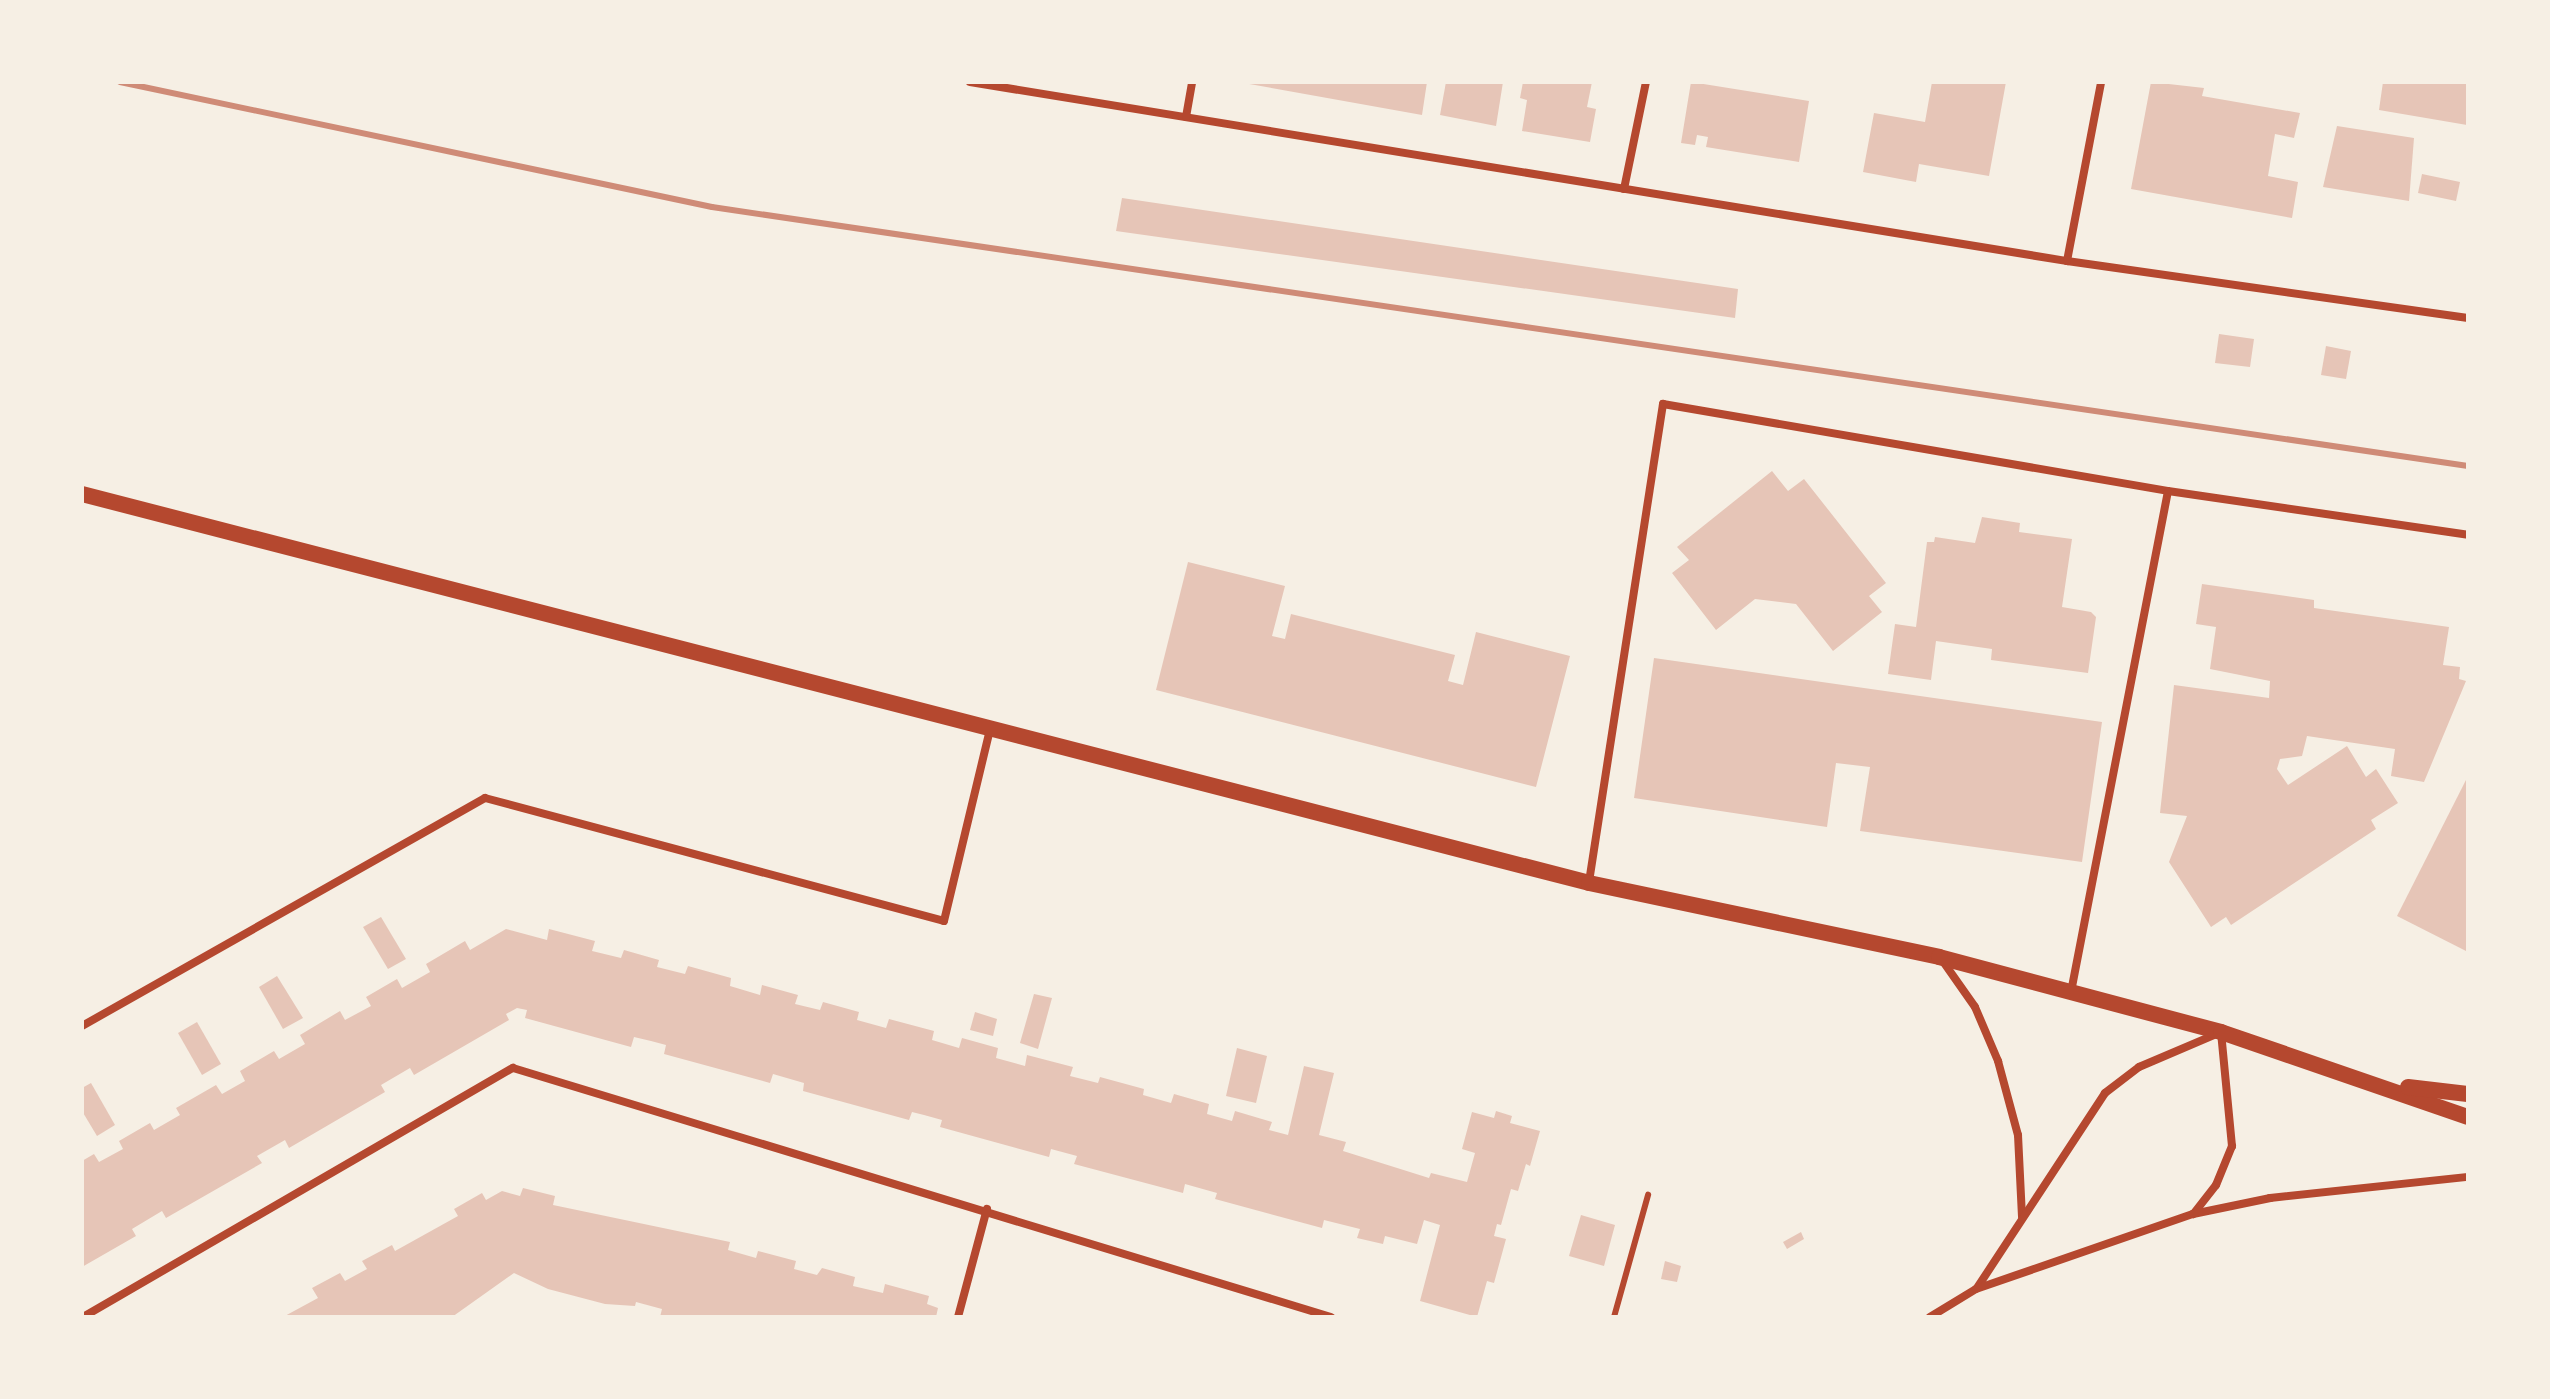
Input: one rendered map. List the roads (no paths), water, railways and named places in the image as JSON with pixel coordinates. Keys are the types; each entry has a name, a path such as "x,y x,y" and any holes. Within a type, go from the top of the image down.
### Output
{"main road":[{"path":"82,494 1589,883 1939,957 2221,1032 2382,1084 2468,1117"},
{"path":"2382,1084 2468,1094"}],"street":[{"path":"970,82 2067,261 2468,318"},
{"path":"1186,117 1192,82"},
{"path":"1624,189 1646,82"},
{"path":"2067,261 2101,82"},
{"path":"1589,883 1663,404 2168,491 2468,535"},
{"path":"2071,992 2168,491"},
{"path":"82,1026 485,798 944,921 990,729"},
{"path":"1939,957 1975,1007 1998,1061 2018,1135 2022,1218"},
{"path":"1976,1289 2105,1093 2139,1067 2221,1032 2232,1146 2216,1185 2193,1214"},
{"path":"83,1317 513,1068 987,1209 1331,1317"},
{"path":"1930,1317 1976,1289 2193,1214 2270,1198 2468,1177"},
{"path":"958,1317 987,1209"}],"lane":[{"path":"1614,1317 1648,1195"}],"railway":[{"path":"120,82 712,207 2468,466"}]}
